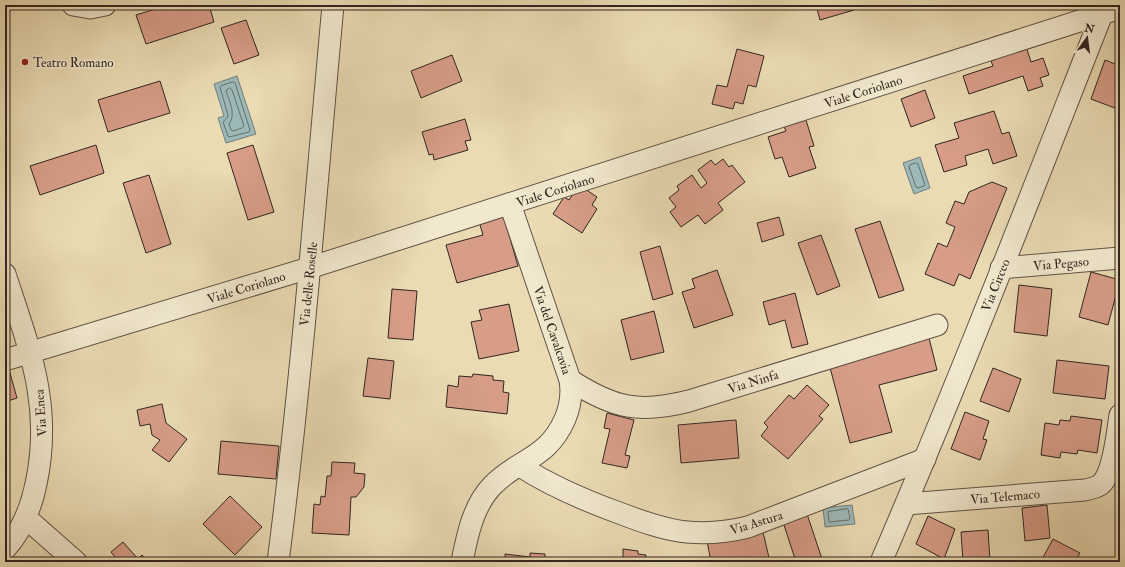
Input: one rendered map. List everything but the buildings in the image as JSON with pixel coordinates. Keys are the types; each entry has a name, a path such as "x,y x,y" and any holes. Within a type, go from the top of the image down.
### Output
{"street":[{"path":"73,5 99,6"},
{"name":"Via delle Roselle","path":"278,562 285,512 333,5"},
{"name":"Viale Coriolano","path":"5,360 309,268 1109,9"},
{"name":"Via Circeo","path":"881,562 925,459 1109,9"},
{"name":"Via del Cavalcavia","path":"462,562 466,540 473,518 483,498 496,483 542,451 557,435 568,410 571,390 570,380 510,204"},
{"name":"Via Pegaso","path":"1002,268 1120,258"},
{"name":"Via Enea","path":"5,274 30,352 40,399 42,441 36,484 26,518 18,532 5,549"},
{"name":"Via Ninfa","path":"570,380 613,403 632,406 658,407 689,401 937,325"},
{"name":"Via Telemaco","path":"906,504 1085,490 1094,488 1103,482 1110,467 1120,415"},
{"name":"Via Astura","path":"520,466 569,494 644,522 680,531 707,533 748,527 925,459"},
{"path":"26,518 76,562"}],"water":[{"path":"237,76 256,134 226,143 218,118 224,116 214,84"},
{"path":"920,157 930,188 914,194 903,163"},
{"path":"852,505 855,524 825,527 823,508"}],"place":[{"name":"Teatro Romano","path":"25,62"}]}
